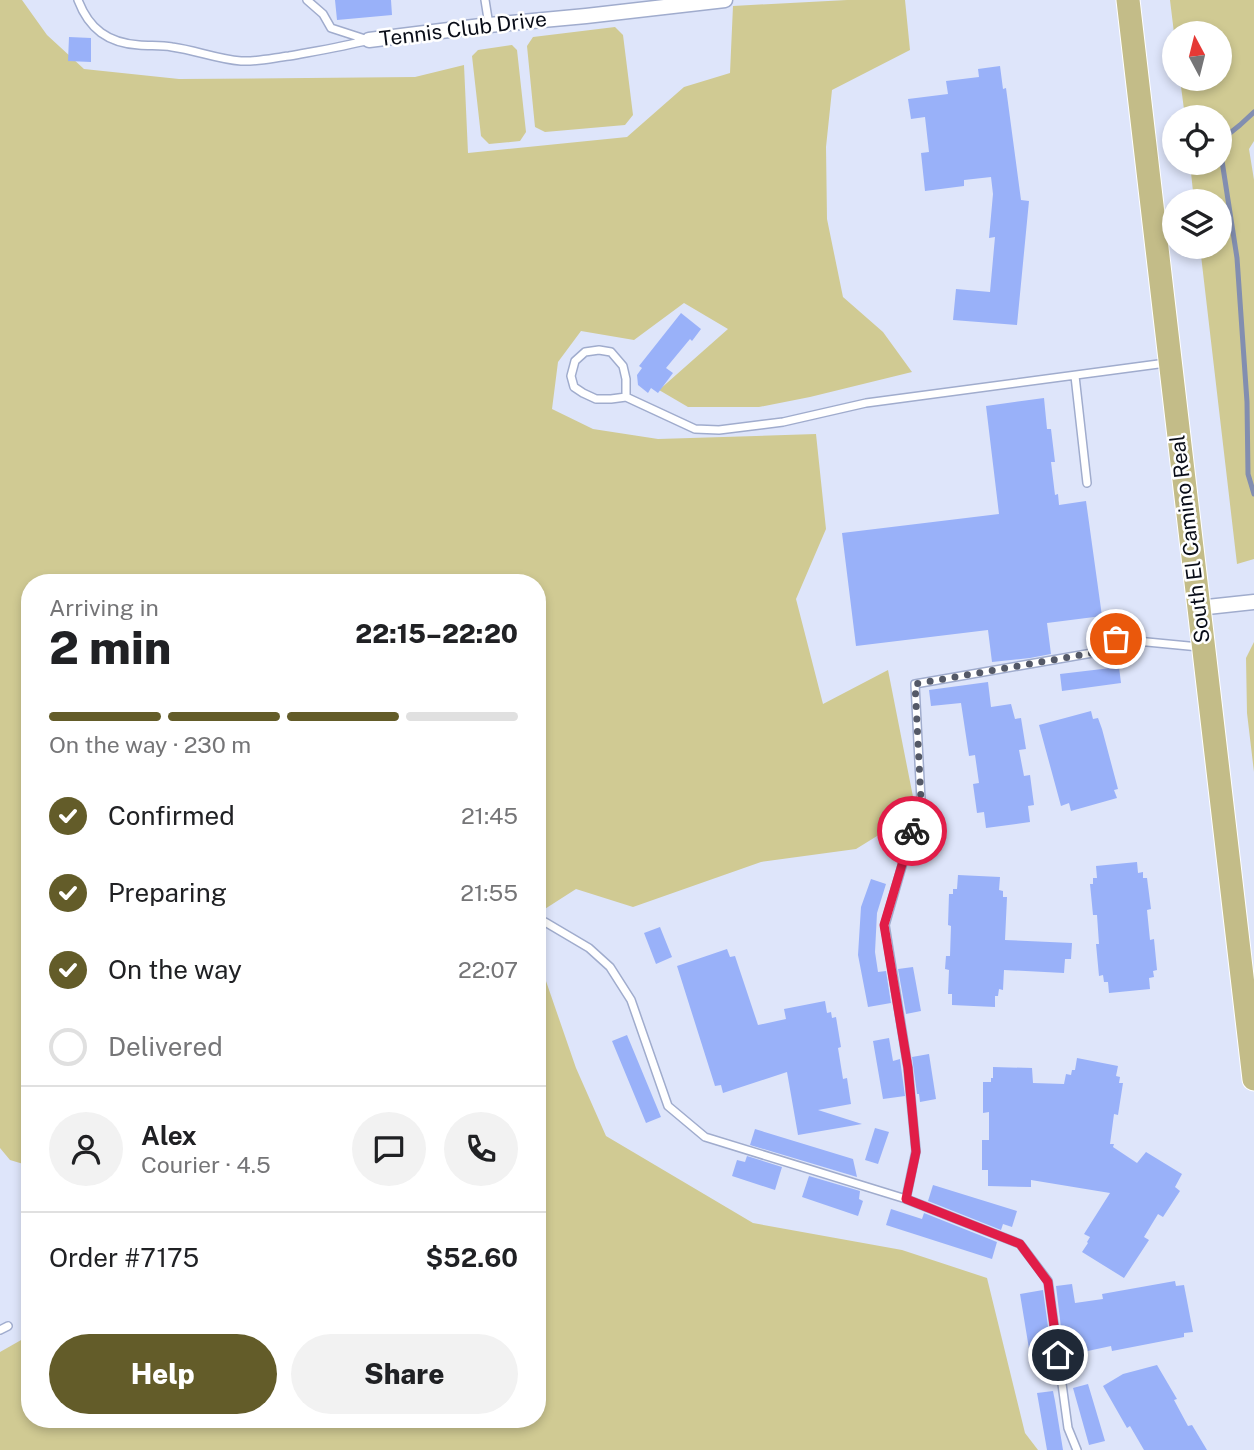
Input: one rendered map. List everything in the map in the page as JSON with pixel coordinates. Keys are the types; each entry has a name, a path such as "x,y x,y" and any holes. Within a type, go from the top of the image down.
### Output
{"main road":[{"name":"South El Camino Real","path":"1128,0 1254,1079"}],"street":[{"name":"Tennis Club Drive","path":"369,40 489,24 725,0"},
{"path":"1198,608 1254,602"}],"lane":[{"path":"78,0 92,27 111,38 136,45 172,47 242,61 259,61 344,47 369,40"},
{"path":"307,0 323,14 331,28 369,40"},
{"path":"485,0 489,24"},
{"path":"626,397 623,366 611,352 584,352 575,361 571,376 574,387 596,399 626,397 695,429 719,430 783,422 866,402 1170,363"},
{"path":"1075,376 1087,483"},
{"path":"906,1199 916,1152 908,1068 884,925 921,800 915,684 1098,652 1116,639 1203,648"},
{"path":"546,923 589,948 610,967 631,1000 668,1105 705,1137 906,1199 1020,1244 1048,1282 1068,1428 1077,1450"}],"shaded area":[{"path":"0,0 22,0 47,35 84,69 179,79 415,77 464,65 468,153 627,137 684,87 730,73 733,6 905,0 910,50 832,90 826,147 827,219 843,297 883,332 912,372 759,407 688,407 659,390 728,329 684,303 634,340 581,331 558,362 552,409 593,429 658,439 816,434 826,529 796,599 823,704 888,670 916,812 856,849 761,862 633,907 576,889 546,908 546,574 21,574 21,1163 10,1160 0,1148"},
{"path":"1170,0 1254,0 1254,141 1249,149 1254,180 1254,559 1237,564 1201,259 1232,259 1232,189 1193,189 1191,175 1232,175 1232,105 1183,105 1182,91 1232,91 1232,21 1173,21"},
{"path":"615,27 623,35 633,115 625,125 545,132 535,127 527,46 533,37"},
{"path":"512,45 517,50 526,132 520,141 489,144 481,136 472,56 478,50"},
{"path":"1254,642 1254,772 1247,713 1246,658"},
{"path":"546,981 576,1068 606,1136 753,1223 902,1250 987,1278 1025,1433 1038,1450 0,1450 0,1352 21,1340 21,1428 546,1428"}],"building":[{"path":"335,0 391,0 392,15 337,20"},
{"path":"69,37 91,38 91,62 68,61"},
{"path":"1000,66 1003,89 1006,88 1021,200 1029,201 1017,325 953,320 956,289 990,292 995,237 989,238 993,194 991,177 964,180 964,186 925,191 921,153 929,152 925,117 911,119 908,99 948,94 946,81 979,77 978,69"},
{"path":"681,313 701,329 666,368 673,373 658,393 651,388 648,393 638,385 637,375 642,368 639,366"},
{"path":"1044,398 1047,429 1051,429 1055,462 1051,462 1055,495 1058,494 1059,505 1086,501 1102,616 1047,623 1051,654 1030,658 992,662 988,630 856,646 842,533 999,514 986,406"},
{"path":"1119,667 1121,683 1062,691 1060,674"},
{"path":"988,682 991,707 1011,704 1015,719 1021,718 1026,749 1019,750 1024,776 1030,775 1034,805 1028,806 1030,822 986,828 984,812 977,813 973,784 979,783 975,755 969,756 961,703 931,706 929,690"},
{"path":"1091,711 1093,719 1098,718 1102,729 1118,789 1114,790 1117,798 1071,811 1069,803 1061,806 1039,725"},
{"path":"1137,862 1138,873 1143,872 1143,878 1147,878 1151,909 1147,910 1150,940 1154,939 1157,970 1153,971 1154,977 1149,978 1150,989 1109,993 1108,982 1104,982 1103,975 1099,976 1097,915 1093,915 1090,884 1093,884 1093,878 1097,878 1096,866"},
{"path":"958,875 1000,877 999,890 1003,891 1003,897 1007,897 1005,940 1072,943 1071,959 1065,959 1064,973 1004,970 1003,990 999,989 998,996 995,996 995,1007 952,1005 952,994 948,994 949,970 945,969 946,956 950,956 949,894 953,894 953,889 957,889"},
{"path":"871,879 886,884 877,913 875,952 878,972 886,971 891,1003 868,1007 858,955 861,907"},
{"path":"660,927 672,957 656,964 644,933"},
{"path":"727,949 730,957 735,956 758,1025 786,1019 784,1009 825,1001 827,1013 831,1012 832,1018 836,1017 843,1079 847,1078 851,1104 818,1110 862,1124 798,1135 787,1072 723,1093 721,1085 715,1086 677,966"},
{"path":"913,967 921,1011 906,1014 898,969"},
{"path":"627,1035 661,1117 646,1123 612,1041"},
{"path":"889,1038 893,1061 900,1059 905,1096 883,1099 873,1041"},
{"path":"929,1054 936,1099 920,1102 912,1057"},
{"path":"1077,1058 1118,1066 1116,1076 1120,1077 1119,1083 1123,1083 1118,1115 1114,1114 1110,1144 1114,1144 1113,1147 1137,1163 1146,1152 1182,1174 1175,1187 1180,1191 1163,1217 1158,1214 1144,1237 1149,1240 1124,1278 1082,1252 1090,1237 1084,1234 1110,1193 1031,1180 1031,1187 988,1186 988,1170 982,1170 982,1140 989,1140 989,1112 983,1113 983,1082 991,1082 993,1067 1032,1068 1033,1083 1064,1084 1066,1074 1071,1075 1072,1070 1075,1070"},
{"path":"875,1128 889,1132 878,1164 865,1160"},
{"path":"755,1129 853,1159 857,1177 750,1145"},
{"path":"747,1156 782,1167 775,1190 732,1176 737,1160 745,1162"},
{"path":"809,1176 860,1191 859,1199 863,1201 858,1216 802,1197"},
{"path":"933,1185 1017,1211 1012,1227 1003,1224 1001,1230 928,1201"},
{"path":"891,1209 922,1219 924,1213 997,1242 992,1259 886,1225"},
{"path":"1175,1281 1176,1286 1184,1285 1193,1332 1184,1333 1184,1337 1112,1351 1111,1346 1083,1352 1080,1354 1081,1358 1065,1361 1056,1286 1072,1284 1075,1303 1103,1299 1102,1294"},
{"path":"1043,1290 1052,1356 1047,1357 1048,1364 1032,1367 1020,1294"},
{"path":"1157,1365 1177,1399 1174,1400 1188,1426 1192,1425 1207,1450 1144,1450 1130,1426 1127,1428 1103,1386 1123,1374"},
{"path":"1088,1384 1105,1441 1089,1445 1073,1388"},
{"path":"1053,1391 1063,1450 1047,1450 1037,1393"}],"waterway":[{"path":"1232,131 1254,112"},
{"path":"1224,175 1237,258 1247,402 1248,474 1254,494"}],"way so far":[{"path":"912,831 921,800 915,684 1098,652 1116,639"}],"route":[{"path":"912,831 884,925 908,1068 916,1152 906,1199 1020,1244 1048,1282 1058,1355"}]}
